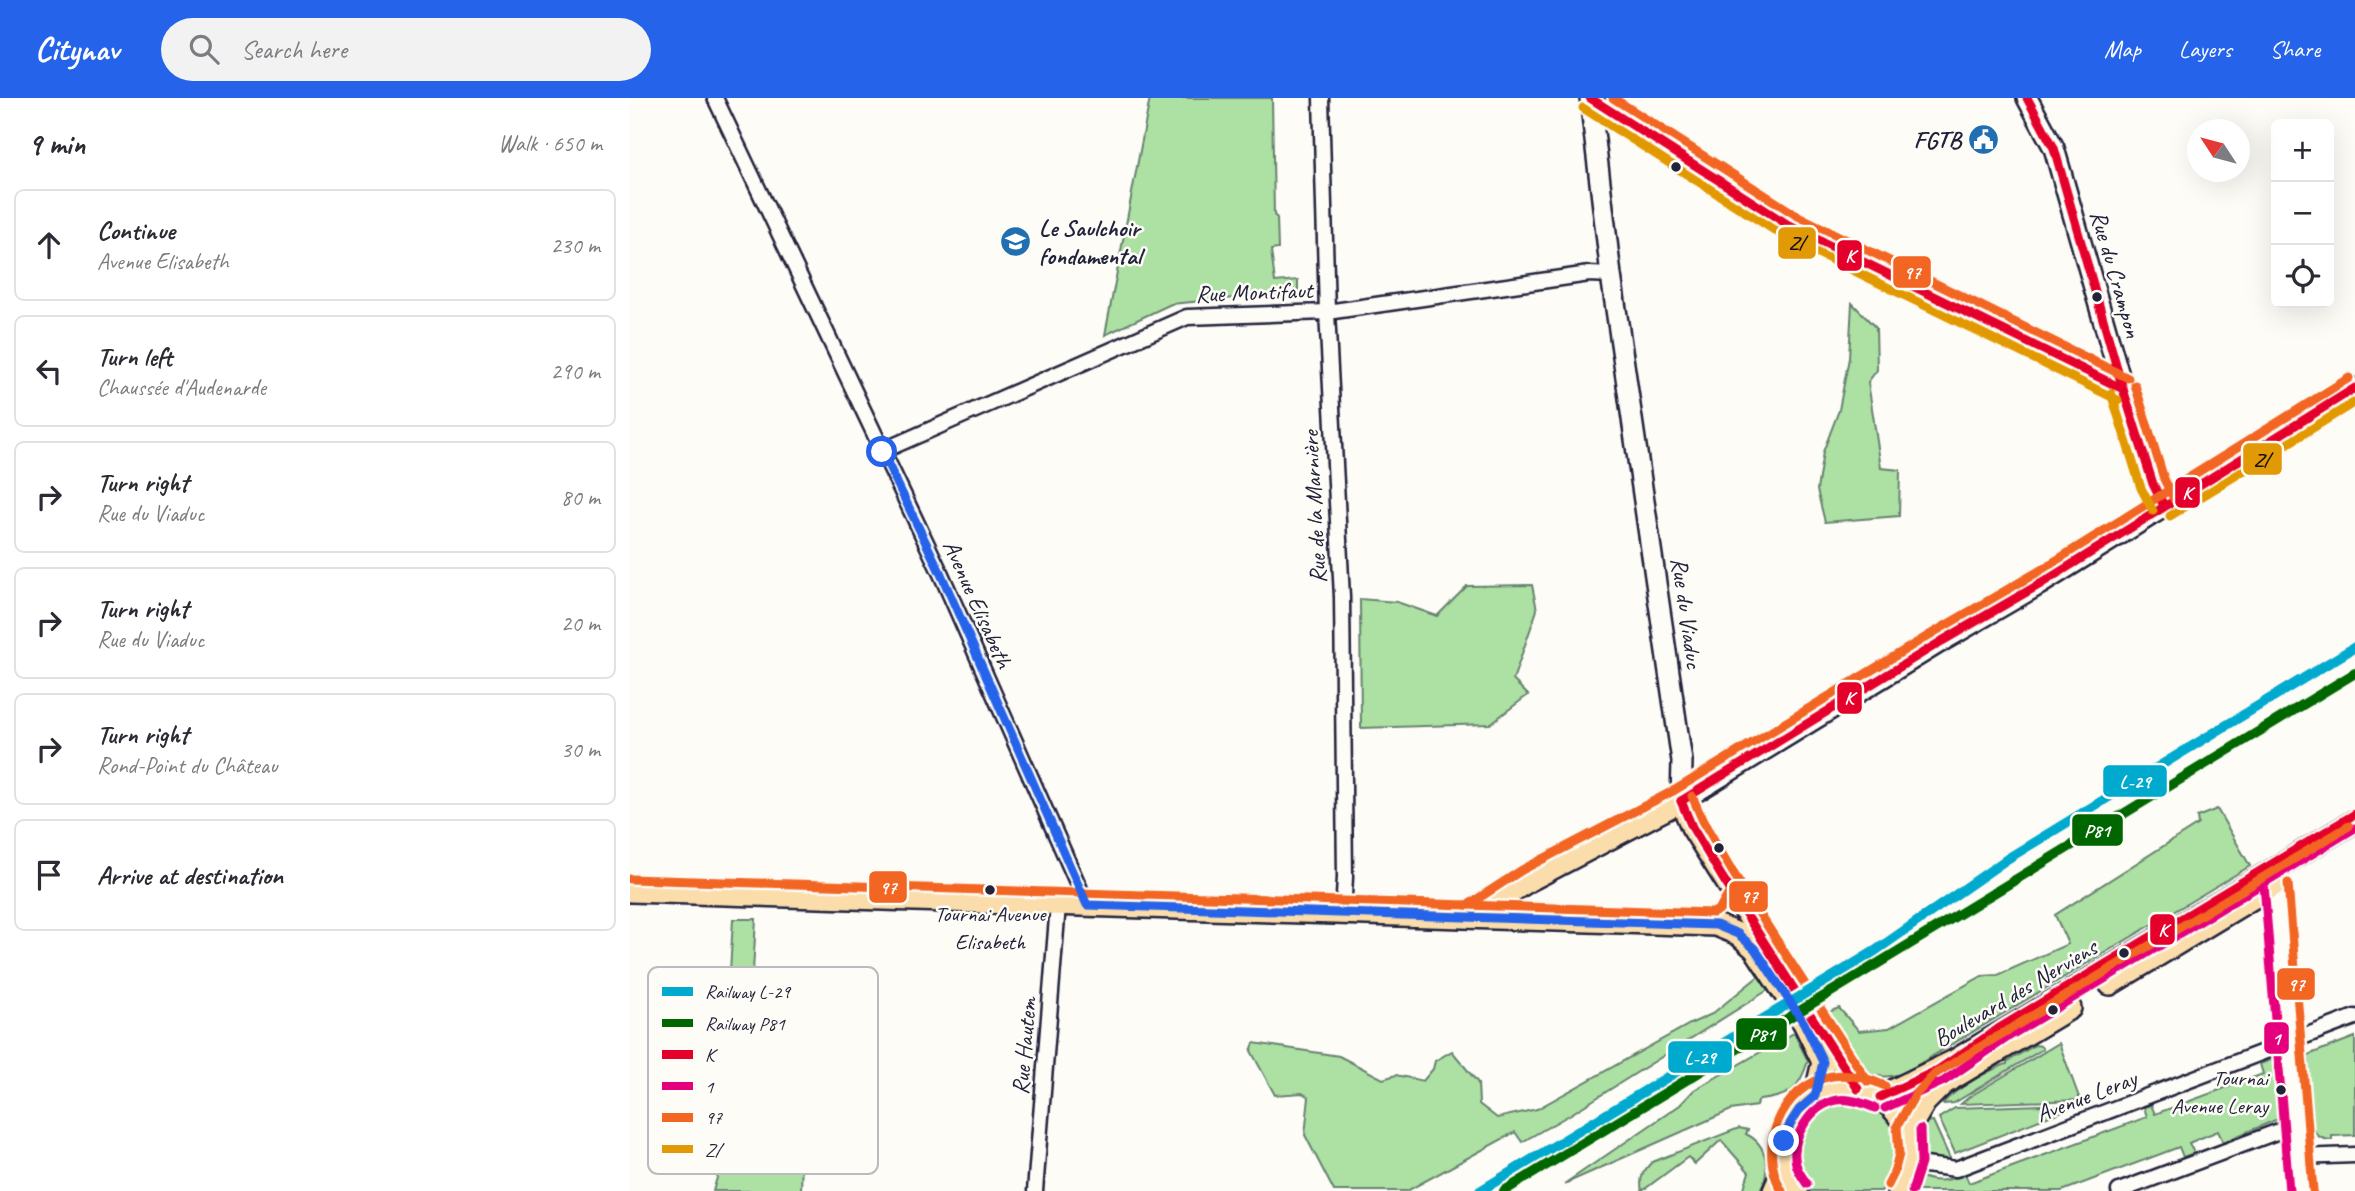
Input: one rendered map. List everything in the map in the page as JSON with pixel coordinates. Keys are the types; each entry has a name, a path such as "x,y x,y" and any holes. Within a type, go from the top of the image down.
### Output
{"main road":[{"path":"1471,917 1514,889 1681,801"},
{"name":"Rue du Viaduc","path":"1681,801 1692,827 1858,1088"},
{"name":"Boulevard des Nerviens","path":"1908,1131 1930,1096 1951,1079 2039,1028 2272,878 2355,821"},
{"name":"Boulevard des Nerviens","path":"1880,1097 1954,1061 2272,878 2355,836"},
{"path":"630,891 1716,925 1738,934 1755,949 1804,1023 1823,1062 1815,1096"},
{"path":"1716,925 1728,918 1738,901"},
{"path":"1774,1191 1784,1168 1784,1141 1799,1110 1826,1090 1842,1087 1858,1088 1880,1097 1901,1118 1908,1131 1911,1155 1904,1187"},
{"path":"1784,1168 1797,1191"}],"street":[{"name":"Avenue Elisabeth","path":"715,98 941,574 1087,905"},
{"name":"Rue de la Marnière","path":"1321,98 1327,312 1342,597 1345,877 1343,914"},
{"path":"1590,98 1790,226 2123,389"},
{"name":"Rue du Viaduc","path":"1590,98 1611,275 1682,761 1681,801"},
{"name":"Rue du Crampon","path":"2026,98 2054,148 2123,389 2153,484 2164,506"},
{"name":"Rue Montifaut","path":"882,452 1187,317 1327,312 1589,274 1611,275"},
{"path":"1681,801 2042,583 2355,388"},
{"path":"2272,878 2301,1191"},
{"path":"1514,889 1512,899 1525,919"},
{"name":"Rue Hautem","path":"1035,1191 1058,905"},
{"name":"Avenue Leray","path":"1911,1155 1925,1165 1956,1169 2355,1017"},
{"path":"2119,1191 2295,1125"},
{"path":"2298,1157 2355,1155"}],"green space":[{"path":"1150,98 1272,98 1274,215 1277,218 1278,249 1271,250 1275,282 1298,280 1298,292 1171,304 1105,335"},
{"path":"1852,303 1876,328 1877,370 1868,382 1881,468 1900,470 1899,516 1825,522 1817,490 1823,452 1839,410 1849,358"},
{"path":"1532,585 1537,610 1513,680 1528,695 1490,724 1361,728 1360,599 1397,602 1437,616 1467,586"},
{"path":"2217,809 2250,866 1904,1073 1874,1075 1863,1070 1845,1052 1826,1013 1839,1008 1859,1031 1889,1028 1982,976 1998,975 2068,944 2055,915 2198,824 2197,817"},
{"path":"733,919 756,919 753,967 730,967"},
{"path":"1765,971 1760,977 1768,990 1571,1114 1522,1142 1515,1132 1407,1191 1334,1191 1305,1135 1309,1097 1302,1093 1275,1095 1251,1051 1254,1043 1339,1056 1383,1079 1396,1075 1423,1081 1433,1069 1435,1061 1452,1051 1478,1083 1479,1104 1497,1118 1537,1109 1712,1014"},
{"path":"1794,1033 1808,1061 1801,1079 1785,1094 1759,1100 1756,1106 1731,1110 1564,1184 1680,1105 1694,1090"},
{"path":"2355,1037 2355,1135 2324,1139 2316,1134 2312,1124 2308,1055"},
{"path":"2059,1043 2080,1100 1961,1104 1969,1097"},
{"path":"2035,1045 2043,1049 1954,1103 1943,1104 1962,1088 2007,1064"},
{"path":"2271,1060 2279,1066 2282,1107 2278,1119 2223,1142 2218,1131 2189,1143 2194,1153 2183,1157 2179,1147 2062,1191 1913,1191 1917,1175 1941,1181 1965,1174 1969,1183 2147,1117 2144,1107 2151,1105 2155,1114 2263,1074 2260,1064"},
{"path":"1846,1098 1863,1103 1888,1121 1899,1147 1898,1162 1881,1191 1810,1191 1796,1172 1793,1160 1799,1126 1815,1108"},
{"path":"2042,1105 2070,1108 1955,1153 1939,1118 1955,1108"},
{"path":"1933,1121 1952,1163 1936,1165 1922,1150 1919,1128 1925,1122"},
{"path":"1739,1128 1748,1130 1746,1134 1759,1144 1763,1151 1766,1175 1760,1191 1747,1191 1744,1188 1749,1172 1721,1140 1695,1164 1688,1157 1642,1191 1642,1175 1652,1162"},
{"path":"718,1174 802,1174 801,1191 713,1191"}],"rail line":[{"name":"L-29","path":"1480,1191 1875,951 2007,859 2355,647"},
{"name":"P81","path":"1504,1191 2355,673"}],"transit line":[{"name":"K","path":"1590,98 1790,226 2123,389"},
{"name":"97","path":"1613,98 1796,215 2128,378"},
{"name":"K","path":"2027,98 2054,148 2123,389 2153,484 2164,506"},
{"name":"Z/","path":"1583,108 1785,237 2118,400"},
{"name":"97","path":"630,879 1468,905 1522,870 1675,790 2036,573 2349,378"},
{"name":"97","path":"2135,385 2164,479 2175,501"},
{"name":"K","path":"1681,801 2042,583 2355,388"},
{"name":"Z/","path":"2111,393 2141,488 2153,511"},
{"name":"Z/","path":"2170,516 2355,402"},
{"name":"97","path":"1692,796 1732,871 1868,1082"},
{"name":"K","path":"1681,801 1692,827 1722,877 1858,1089"},
{"name":"K","path":"1880,1097 1938,1070 2001,1027 2355,814"},
{"name":"97","path":"1888,1185 1899,1154 1897,1126 1915,1095 1935,1074 2349,826"},
{"name":"1","path":"1885,1108 1944,1081 2008,1037 2355,828"},
{"name":"97","path":"2288,883 2313,1190"},
{"name":"1","path":"2264,885 2289,1191"},
{"name":"97","path":"1465,905 1713,913 1720,909 1728,895"},
{"name":"97","path":"1782,1191 1775,1174 1773,1138 1787,1105 1799,1092 1814,1082 1839,1075 1859,1077 1885,1086"},
{"name":"1","path":"1807,1184 1797,1167 1796,1144 1804,1124 1818,1108 1837,1100 1852,1100 1875,1108"},
{"name":"1","path":"1912,1191 1921,1163 1920,1129"}],"place":[{"name":"FGTB","path":"1984,140"},
{"name":"Le Saulchoir fondamental","path":"1016,242"},
{"name":"Tournai Avenue Elisabeth","path":"990,890"},
{"name":"Tournai Avenue Leray","path":"2281,1090"}],"route":[{"path":"882,452 941,574 1087,905 1716,925 1738,934 1755,949 1804,1023 1823,1062 1815,1096 1799,1110 1784,1141"}]}
